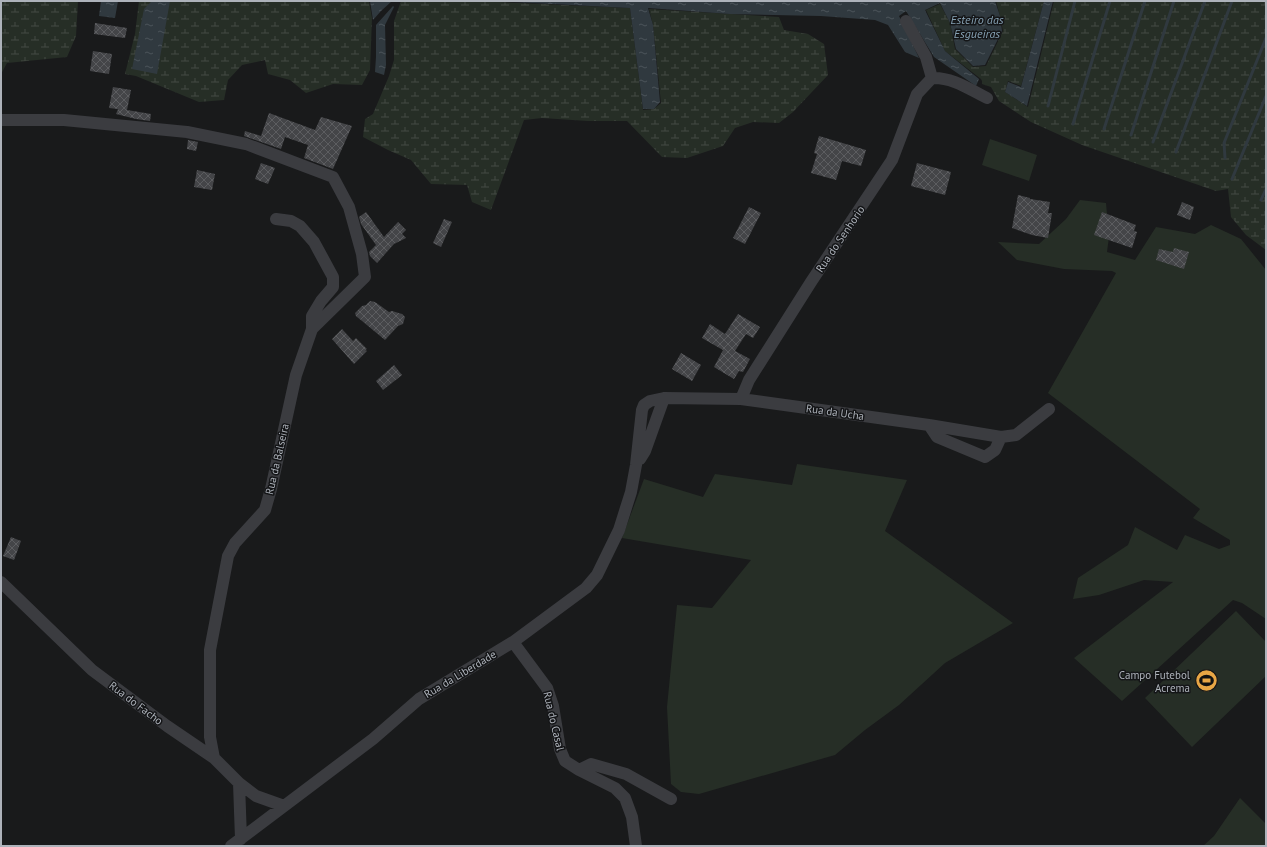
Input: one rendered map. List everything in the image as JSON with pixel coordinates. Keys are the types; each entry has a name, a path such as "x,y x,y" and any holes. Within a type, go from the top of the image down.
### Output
{"street":[{"path":"906,21 926,57 932,78 942,77 950,79 986,98"},
{"name":"Rua do Senhorio","path":"741,399 749,380 811,282 892,160 918,94 932,78"},
{"name":"Rua da Balseira","path":"1,120 64,120 187,132 246,144 333,177 349,207 362,254 365,278 312,329 296,375 273,482 265,510 235,543 228,556 210,650 210,737 214,758"},
{"path":"276,219 291,221 300,226 314,242 333,277 332,287 321,300 312,316 312,329"},
{"name":"Rua da Liberdade","path":"236,843 373,739 419,699 513,642 586,588 596,575 619,530 631,492 636,465 642,410 644,405 650,401 664,398 741,399"},
{"name":"Rua da Liberdade","path":"636,465 645,451 664,398"},
{"name":"Rua da Ucha","path":"741,399 929,425 1001,437 1016,436 1048,409"},
{"path":"929,425 937,437 985,457 995,450 1001,437"},
{"name":"Rua do Facho","path":"1,582 92,670 167,726 214,758 239,783 256,796 284,806"},
{"name":"Rua do Casal","path":"513,642 547,688 553,706 560,750 565,761 579,770 615,788 625,798 632,817 636,846"},
{"path":"579,770 591,764 626,774 671,799"},
{"path":"236,843 239,783"}],"green space":[{"path":"1,1 78,1 76,36 67,57 7,63 1,74"},
{"path":"139,1 369,1 372,18 370,70 362,85 333,84 306,93 290,80 268,74 265,60 242,65 228,80 224,100 199,102 136,76 125,74 135,34"},
{"path":"401,1 476,1 630,8 643,110 654,109 661,103 653,25 649,9 779,17 784,30 808,34 824,44 828,75 793,112 779,123 753,122 735,128 723,146 687,158 662,157 627,121 588,121 542,118 524,120 491,210 472,202 467,185 431,184 411,160 363,137 365,119 373,114 394,60 394,21"},
{"path":"996,1 1044,1 1021,86 1008,81 1005,92 1028,107 1054,1 1266,1 1266,250 1246,235 1231,217 1228,189 1216,191 1082,145 1031,122 999,101 991,87 982,84 981,79 945,51 926,10 940,4 950,23 955,49 973,67 986,66 1003,31"},
{"path":"990,139 1037,155 1029,181 982,165"},
{"path":"1080,200 1106,203 1109,237 1107,252 1135,260 1156,227 1195,234 1211,225 1241,239 1266,270 1266,619 1242,603 1233,600 1122,701 1074,658 1173,582 1144,580 1099,595 1073,599 1078,578 1128,545 1135,527 1177,550 1185,535 1219,549 1230,545 1230,540 1193,518 1200,509 1048,393 1116,273 1112,271 1064,269 1017,260 998,242 1039,244 1066,219"},
{"path":"797,464 907,480 885,531 1013,623 945,663 899,705 865,730 835,755 699,794 681,792 671,784 667,707 677,605 712,608 751,560 622,538 644,479 703,497 715,474 792,485"},
{"path":"1236,611 1266,642 1266,676 1192,747 1145,698"},
{"path":"1240,798 1266,824 1266,846 1203,846 1214,836"}],"water":[{"path":"101,1 118,1 115,18 99,16"},
{"path":"152,1 170,1 157,74 132,69 144,9"},
{"path":"370,1 392,1 373,20"},
{"name":"Esteiro das Esgueiras","path":"492,1 995,1 1000,16 1002,31 985,65 973,66 956,49 950,23 940,3 925,10 945,51 979,79 976,86 934,57 906,11 899,16 919,58 905,52 888,25 875,20 821,16 730,14 648,8 653,25 660,102 654,109 643,109 630,8"},
{"name":"Esteiro das Esgueiras","path":"1044,1 1053,1 1027,106 1005,92 1008,82 1021,87"},
{"path":"393,6 394,7 385,25 386,65 384,75 375,72 376,25"}],"building":[{"path":"95,23 127,28 125,38 94,34"},
{"path":"93,51 112,54 109,74 90,71"},
{"path":"113,87 131,90 127,110 151,114 150,121 116,114 118,109 109,108"},
{"path":"269,113 315,130 321,117 352,126 333,169 304,158 308,145 285,137 281,149 244,136 245,131 261,136"},
{"path":"819,136 866,150 861,166 842,161 836,180 811,173 817,154 814,153"},
{"path":"188,140 198,142 196,151 187,149"},
{"path":"261,163 275,168 268,184 255,179"},
{"path":"917,163 951,172 945,195 911,186"},
{"path":"197,170 215,174 212,190 194,187"},
{"path":"1018,195 1030,199 1050,202 1048,213 1052,213 1048,238 1032,235 1012,228"},
{"path":"1182,202 1194,207 1190,220 1177,215"},
{"path":"749,207 761,213 745,244 733,238"},
{"path":"366,212 384,237 398,222 406,230 402,234 406,238 394,244 377,263 370,256 369,252 376,245 361,224 359,217"},
{"path":"1102,212 1136,225 1134,231 1137,232 1132,248 1094,235"},
{"path":"444,219 452,222 441,247 433,243"},
{"path":"1174,248 1189,252 1184,269 1156,260 1159,249 1173,252"},
{"path":"370,301 375,302 389,312 392,311 402,314 405,317 403,324 398,326 385,340 356,316 355,313"},
{"path":"738,314 760,327 753,338 746,334 735,351 750,359 743,372 739,371 734,379 714,367 723,350 702,338 710,324 725,334"},
{"path":"342,329 353,341 356,338 367,349 365,350 367,351 354,364 332,339"},
{"path":"681,353 701,365 692,381 672,369"},
{"path":"394,365 402,375 383,390 376,381"},
{"path":"11,537 21,541 14,560 3,556"}],"waterway":[{"path":"1048,106 1075,1"},
{"path":"1073,124 1110,1"},
{"path":"1104,129 1145,1"},
{"path":"1131,135 1174,1"},
{"path":"1153,142 1205,1"},
{"path":"1176,152 1232,1"},
{"path":"1225,158 1224,143 1266,38"},
{"path":"1232,179 1266,96"},
{"path":"1261,200 1266,189"}],"place":[{"name":"Campo Futebol Acrema","path":"1206,681"}]}
